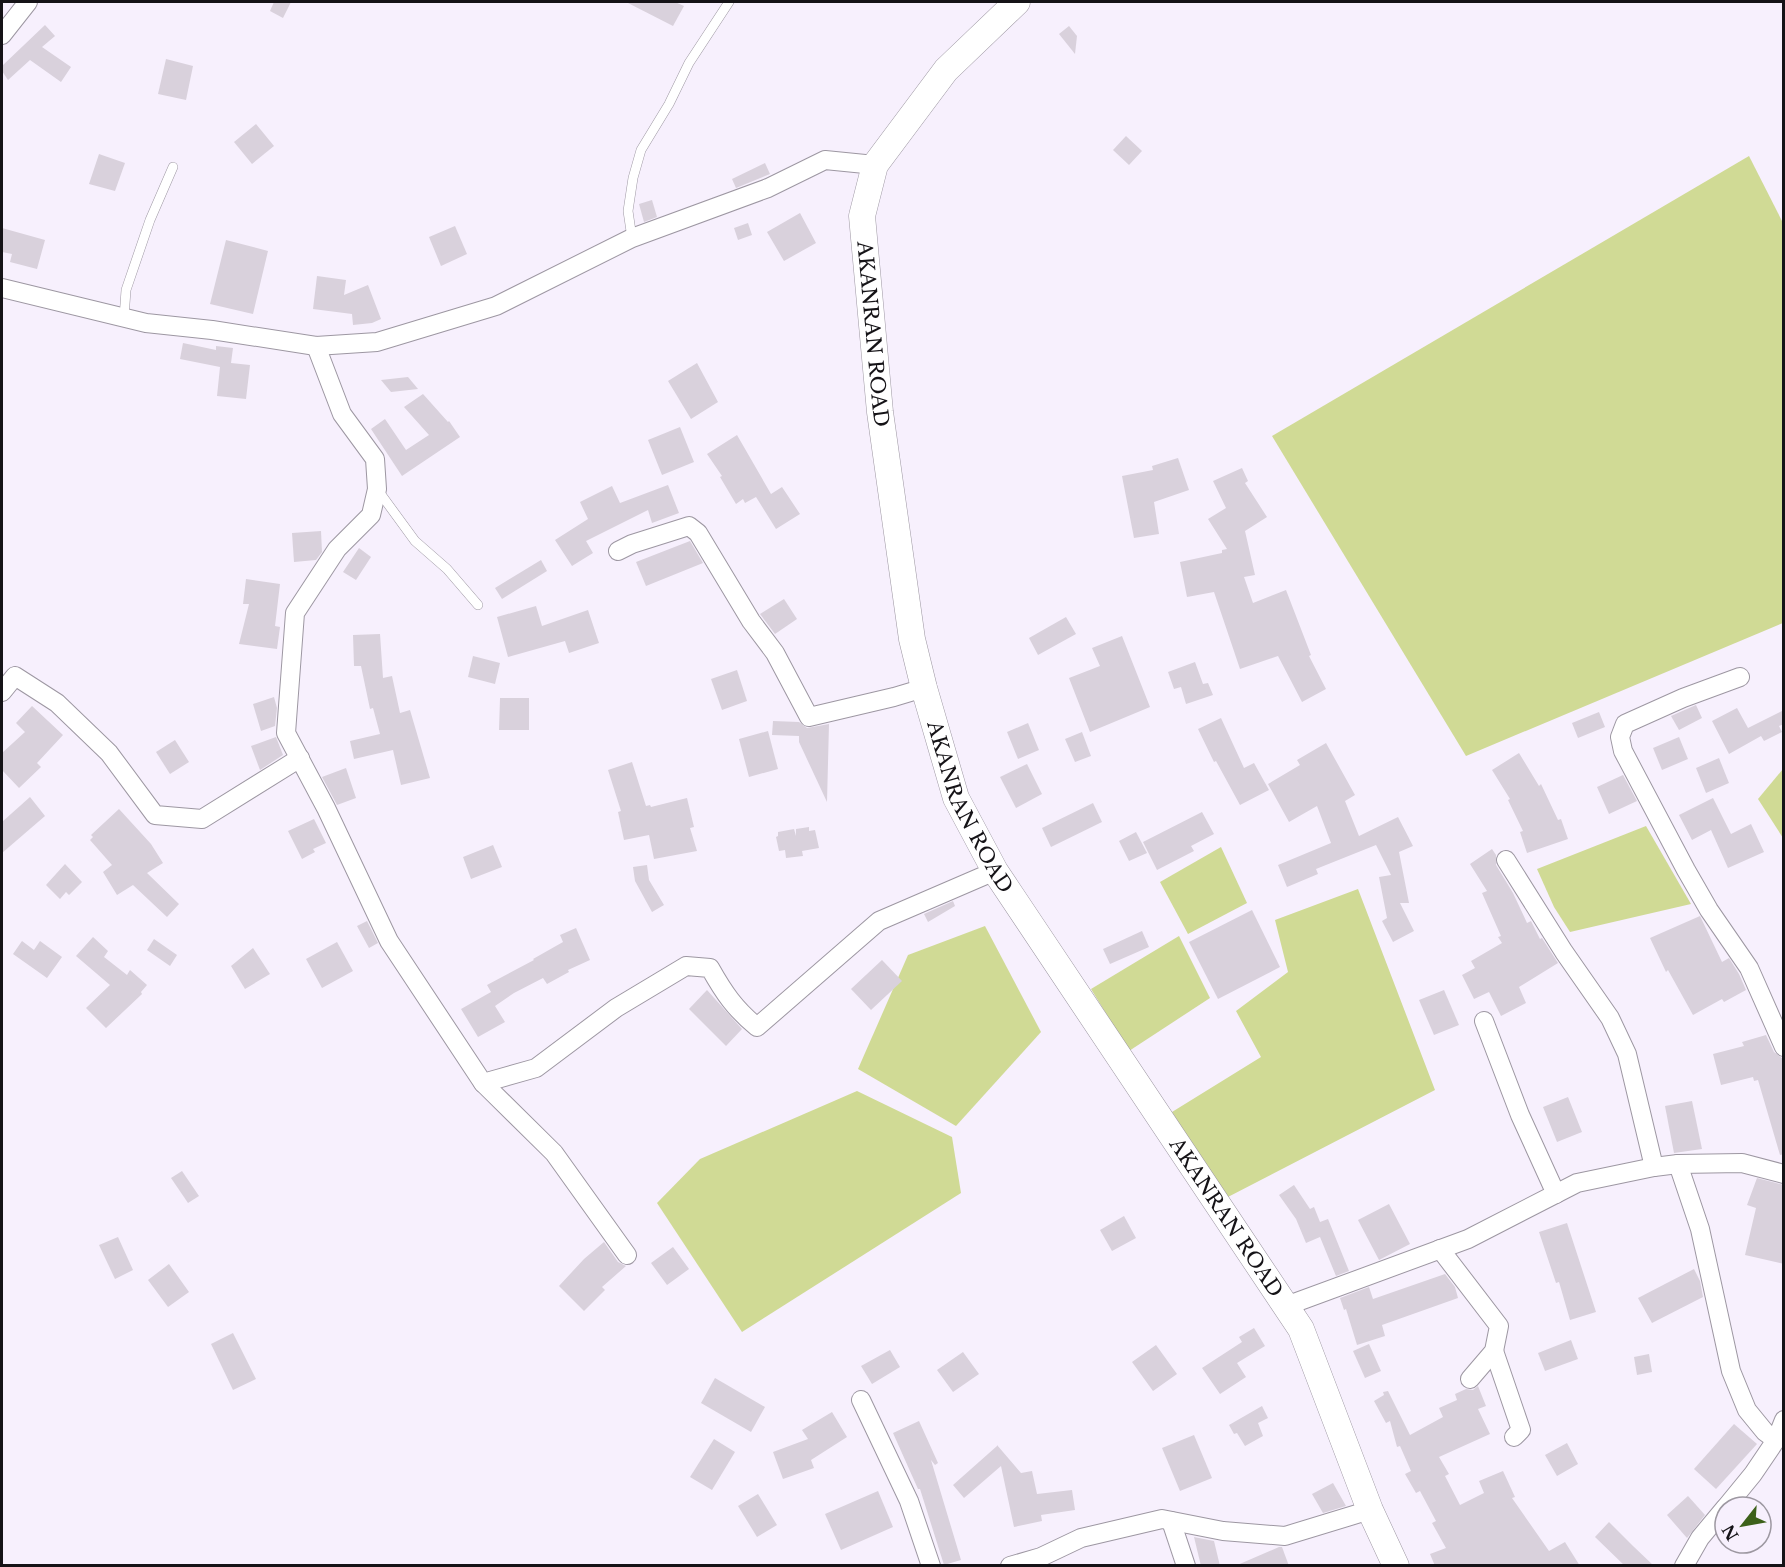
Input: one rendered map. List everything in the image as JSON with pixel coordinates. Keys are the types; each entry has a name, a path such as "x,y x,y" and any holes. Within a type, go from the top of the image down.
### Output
{"main road":[{"name":"AKANRAN ROAD","path":"1017,2 946,70 875,165 862,216 880,412 912,639 956,798 995,871 1301,1329 1370,1510 1396,1566"}],"street":[{"path":"2,35 28,2"},
{"path":"2,288 146,323 213,330 316,346 377,342 496,306 632,238 768,188 825,160 875,165"},
{"path":"316,346 342,414 375,459 377,489 371,515 337,549 295,613 286,733 326,808 389,942 483,1083 554,1153 627,1255"},
{"path":"618,551 632,544 688,526 698,533 751,621 775,653 809,717 924,688"},
{"path":"2,692 15,676 57,703 109,753 155,815 202,819 300,758"},
{"path":"1740,677 1683,698 1625,724 1620,737 1623,751 1686,870 1709,910 1749,968 1784,1047"},
{"path":"1506,860 1564,952 1610,1018 1627,1054 1654,1167"},
{"path":"483,1083 536,1068 616,1008 686,966 710,968 726,996 740,1014 757,1027 879,921 995,871"},
{"path":"1484,1022 1520,1115 1556,1194"},
{"path":"1286,1306 1468,1239 1577,1184 1678,1164 1742,1163 1784,1174"},
{"path":"1678,1164 1700,1230 1731,1371 1747,1410 1765,1432 1776,1440"},
{"path":"1440,1249 1498,1326 1494,1351 1521,1430 1515,1437"},
{"path":"1470,1379 1494,1351"},
{"path":"861,1400 909,1501 931,1566"},
{"path":"1736,1495 1776,1440 1784,1420"},
{"path":"1010,1566 1041,1557 1082,1538 1162,1520 1223,1531 1285,1536 1370,1510"},
{"path":"1170,1521 1186,1566"},
{"path":"1684,1566 1700,1538 1713,1522"}],"lane":[{"path":"632,238 628,211 633,178 641,150 669,104 689,63 729,2"},
{"path":"124,318 126,290 150,220 173,167"},
{"path":"377,489 415,541 447,569 478,604"}],"green space":[{"path":"1749,156 1783,223 1783,623 1466,756 1272,436"},
{"path":"1783,769 1783,838 1758,799"},
{"path":"1646,826 1691,904 1570,932 1554,907 1537,869"},
{"path":"1221,847 1247,903 1188,934 1160,882"},
{"path":"1358,889 1435,1090 1226,1198 1172,1112 1261,1057 1236,1011 1288,972 1275,920"},
{"path":"985,926 1041,1032 956,1126 858,1069 908,955"},
{"path":"1179,936 1210,998 1129,1051 1091,989"},
{"path":"857,1091 952,1137 961,1193 742,1332 657,1203 700,1159"}],"building":[{"path":"274,2 291,2 283,18 270,11"},
{"path":"626,2 675,2 684,6 673,26"},
{"path":"45,25 55,36 42,47 71,67 61,82 30,60 8,80 2,71 2,66"},
{"path":"1069,26 1077,36 1075,54 1059,34"},
{"path":"166,59 193,66 186,100 158,94"},
{"path":"256,124 274,146 252,164 234,142"},
{"path":"1126,136 1142,151 1129,165 1113,150"},
{"path":"99,154 125,163 115,191 89,184"},
{"path":"765,163 770,174 736,188 732,179"},
{"path":"652,200 657,217 644,222 639,204"},
{"path":"800,213 816,243 784,261 767,232"},
{"path":"748,223 752,235 738,240 734,228"},
{"path":"455,226 467,254 441,266 429,237"},
{"path":"2,228 45,240 37,269 10,262 12,254 2,252"},
{"path":"226,240 268,251 253,314 210,304"},
{"path":"317,276 346,280 344,295 368,285 381,319 372,323 353,325 352,314 313,309"},
{"path":"183,343 216,350 216,346 233,348 231,363 250,365 246,399 217,396 220,367 180,359"},
{"path":"697,363 718,402 691,419 668,381"},
{"path":"408,377 418,389 391,392 381,380"},
{"path":"423,394 449,421 460,437 402,476 371,429 385,419 406,450 429,435 404,407"},
{"path":"680,427 694,462 662,475 648,440"},
{"path":"737,435 771,494 782,487 800,514 776,529 756,497 745,503 743,499 736,504 720,477 722,476 707,454"},
{"path":"1178,458 1189,490 1154,502 1159,534 1134,538 1122,476 1153,470 1152,466"},
{"path":"1242,468 1248,481 1245,483 1267,517 1245,531 1255,575 1244,577 1253,603 1286,590 1311,655 1309,656 1326,689 1302,702 1278,656 1240,669 1214,592 1187,597 1180,562 1222,553 1222,550 1227,549 1208,519 1226,508 1213,481"},
{"path":"668,485 679,513 652,523 648,510 586,541 593,553 572,566 555,540 588,519 580,502 612,486 620,503"},
{"path":"321,531 322,552 316,560 294,562 292,533"},
{"path":"690,541 703,563 646,586 636,562"},
{"path":"359,548 371,557 356,580 343,572"},
{"path":"541,560 547,571 502,599 495,588"},
{"path":"246,579 280,584 275,626 280,627 277,649 239,644 249,604 243,604"},
{"path":"784,599 797,619 775,634 760,614"},
{"path":"536,606 542,626 588,610 599,643 569,653 565,641 508,657 497,617"},
{"path":"1066,617 1076,634 1038,655 1029,638"},
{"path":"380,634 383,678 392,676 400,713 410,710 430,778 401,785 393,750 354,759 350,741 380,734 373,708 370,709 361,666 354,666 353,635"},
{"path":"1122,636 1150,707 1090,732 1069,678 1100,666 1092,648"},
{"path":"473,656 500,663 495,684 468,677"},
{"path":"1195,662 1203,684 1208,683 1213,695 1186,704 1181,687 1174,689 1168,672"},
{"path":"737,670 747,701 722,710 711,679"},
{"path":"274,697 277,708 275,726 261,731 253,704"},
{"path":"500,698 529,698 529,730 499,730"},
{"path":"1696,705 1702,718 1679,730 1671,716"},
{"path":"32,706 63,735 37,763 41,767 19,788 2,770 2,753 25,732 16,723"},
{"path":"1737,708 1748,728 1782,711 1784,724 1779,726 1782,732 1764,741 1761,736 1729,754 1712,721"},
{"path":"1599,712 1605,727 1578,738 1572,723"},
{"path":"1221,718 1244,768 1254,763 1269,790 1240,805 1216,761 1214,762 1198,729"},
{"path":"773,721 799,722 807,728 829,724 827,802 799,742 799,736 772,735"},
{"path":"1028,723 1039,750 1018,759 1007,732"},
{"path":"768,731 778,769 749,777 739,739"},
{"path":"1082,732 1091,756 1075,762 1065,739"},
{"path":"276,737 283,755 260,770 251,746"},
{"path":"1679,737 1688,759 1662,770 1653,748"},
{"path":"175,740 189,762 170,774 156,752"},
{"path":"1326,743 1355,795 1345,801 1359,836 1398,817 1413,846 1399,852 1409,903 1400,903 1414,931 1393,942 1382,921 1387,918 1379,877 1391,875 1376,845 1316,869 1318,874 1287,887 1278,865 1331,843 1317,806 1289,822 1268,784 1300,765 1297,760"},
{"path":"1519,753 1539,786 1541,784 1558,820 1561,819 1568,839 1527,853 1520,832 1523,831 1508,800 1510,799 1492,770"},
{"path":"1719,758 1729,783 1706,793 1696,768"},
{"path":"632,762 646,806 651,807 687,798 694,827 690,828 697,851 654,859 649,835 624,840 618,812 621,811 608,770"},
{"path":"1027,764 1042,794 1016,808 1000,777"},
{"path":"346,768 356,798 337,805 322,777"},
{"path":"1623,775 1637,801 1609,814 1597,787"},
{"path":"30,797 45,816 2,853 2,822"},
{"path":"1713,798 1731,834 1751,824 1764,852 1728,868 1711,830 1692,840 1679,815"},
{"path":"1093,803 1102,822 1051,847 1042,828"},
{"path":"119,809 151,844 163,863 147,873 179,904 167,917 133,885 117,895 103,872 112,865 90,840 93,837 91,835"},
{"path":"1202,812 1214,834 1191,846 1194,851 1157,870 1143,842"},
{"path":"314,819 326,843 313,849 315,852 302,859 288,831"},
{"path":"809,827 809,831 815,830 819,848 802,851 803,856 786,858 785,850 779,851 776,837 778,832 794,829 796,836 796,829"},
{"path":"1136,832 1147,853 1129,861 1119,841"},
{"path":"493,845 502,867 471,879 463,857"},
{"path":"1492,849 1496,855 1496,865 1527,923 1531,921 1540,939 1542,938 1558,963 1519,987 1526,1003 1501,1016 1489,992 1474,999 1462,975 1475,968 1471,961 1502,943 1482,893 1487,891 1470,864"},
{"path":"65,864 82,882 69,895 66,892 60,899 46,885"},
{"path":"647,865 649,880 664,905 652,912 635,881 633,867"},
{"path":"953,901 955,906 928,922 924,914"},
{"path":"1252,910 1280,967 1218,999 1189,942"},
{"path":"1700,916 1722,962 1729,958 1746,990 1724,1002 1722,999 1693,1015 1668,970 1666,972 1650,938"},
{"path":"367,921 378,943 369,948 357,926"},
{"path":"576,928 590,960 568,970 569,972 547,984 543,978 495,1006 505,1022 478,1037 461,1009 491,992 487,985 563,942 560,935"},
{"path":"1142,931 1149,947 1110,964 1103,949"},
{"path":"93,937 108,951 104,957 127,975 130,970 147,985 141,992 142,994 106,1028 86,1008 110,985 76,956"},
{"path":"154,939 177,955 170,966 147,950"},
{"path":"22,941 34,950 40,941 62,957 47,978 13,954"},
{"path":"337,942 353,971 322,988 306,959"},
{"path":"253,948 270,974 245,989 231,966"},
{"path":"882,960 902,981 871,1010 851,989"},
{"path":"707,990 742,1029 726,1046 689,1009"},
{"path":"1444,990 1459,1025 1434,1035 1419,1000"},
{"path":"1766,1035 1774,1052 1784,1062 1784,1154 1780,1155 1758,1080 1754,1081 1753,1077 1721,1085 1713,1054 1744,1046 1742,1042"},
{"path":"1568,1097 1582,1132 1557,1142 1543,1107"},
{"path":"1692,1101 1702,1149 1674,1153 1665,1106"},
{"path":"182,1171 199,1196 188,1203 171,1178"},
{"path":"1757,1178 1784,1185 1784,1264 1745,1255 1756,1208 1747,1205"},
{"path":"1294,1185 1310,1209 1314,1207 1320,1222 1328,1219 1349,1271 1336,1276 1320,1237 1306,1243 1296,1219 1279,1195"},
{"path":"1389,1204 1410,1244 1379,1260 1358,1220"},
{"path":"1124,1216 1136,1238 1112,1251 1100,1230"},
{"path":"1567,1223 1596,1312 1570,1320 1559,1282 1556,1283 1539,1232"},
{"path":"118,1237 133,1270 115,1279 99,1245"},
{"path":"604,1242 618,1262 626,1266 602,1287 605,1290 584,1311 559,1286 584,1259"},
{"path":"673,1247 689,1269 667,1285 651,1263"},
{"path":"169,1264 189,1292 168,1307 148,1280"},
{"path":"1694,1269 1700,1281 1703,1297 1652,1323 1638,1298"},
{"path":"1445,1274 1455,1287 1458,1298 1382,1325 1385,1336 1357,1345 1346,1309 1344,1310 1340,1298 1369,1287 1373,1299"},
{"path":"1254,1328 1265,1346 1237,1363 1246,1377 1220,1394 1202,1368 1242,1342 1239,1337"},
{"path":"233,1333 256,1379 233,1390 211,1344"},
{"path":"1571,1340 1578,1359 1545,1371 1538,1353"},
{"path":"1369,1344 1381,1371 1365,1378 1353,1351"},
{"path":"1156,1345 1177,1374 1153,1391 1132,1362"},
{"path":"890,1350 900,1367 872,1384 861,1366"},
{"path":"963,1352 979,1374 953,1392 937,1370"},
{"path":"1649,1354 1652,1372 1637,1375 1634,1357"},
{"path":"715,1378 765,1407 751,1432 701,1403"},
{"path":"1478,1386 1486,1406 1478,1409 1490,1434 1439,1457 1449,1474 1445,1476 1460,1505 1484,1493 1479,1481 1503,1471 1515,1497 1512,1498 1549,1551 1565,1542 1580,1566 1435,1566 1430,1554 1446,1548 1432,1523 1436,1521 1420,1491 1416,1493 1405,1474 1411,1471 1400,1446 1397,1447 1390,1421 1386,1423 1374,1401 1384,1395 1383,1392 1388,1391 1410,1435 1443,1417 1439,1408 1457,1400 1455,1394 1466,1389 1473,1390"},
{"path":"1262,1406 1268,1418 1258,1423 1263,1436 1245,1446 1229,1425"},
{"path":"832,1412 847,1437 811,1460 814,1468 783,1479 773,1452 808,1439 802,1430"},
{"path":"919,1421 938,1463 935,1465 931,1460 961,1560 944,1565 920,1489 918,1489 893,1433"},
{"path":"1734,1424 1757,1444 1716,1489 1694,1469"},
{"path":"1194,1435 1212,1478 1180,1491 1162,1448"},
{"path":"714,1439 735,1452 712,1490 690,1477"},
{"path":"1567,1443 1578,1464 1557,1476 1545,1455"},
{"path":"997,1445 1021,1473 1032,1471 1037,1494 1072,1490 1075,1510 1041,1515 1042,1521 1014,1527 1001,1466 964,1498 953,1485"},
{"path":"1333,1483 1346,1506 1323,1513 1312,1494"},
{"path":"878,1491 893,1527 841,1550 825,1514"},
{"path":"758,1494 777,1525 757,1537 738,1506"},
{"path":"1688,1496 1705,1515 1687,1538 1667,1515"},
{"path":"1609,1522 1654,1566 1625,1566 1595,1537"},
{"path":"1194,1537 1214,1541 1220,1566 1201,1566"},
{"path":"1282,1547 1289,1566 1235,1566"}]}
